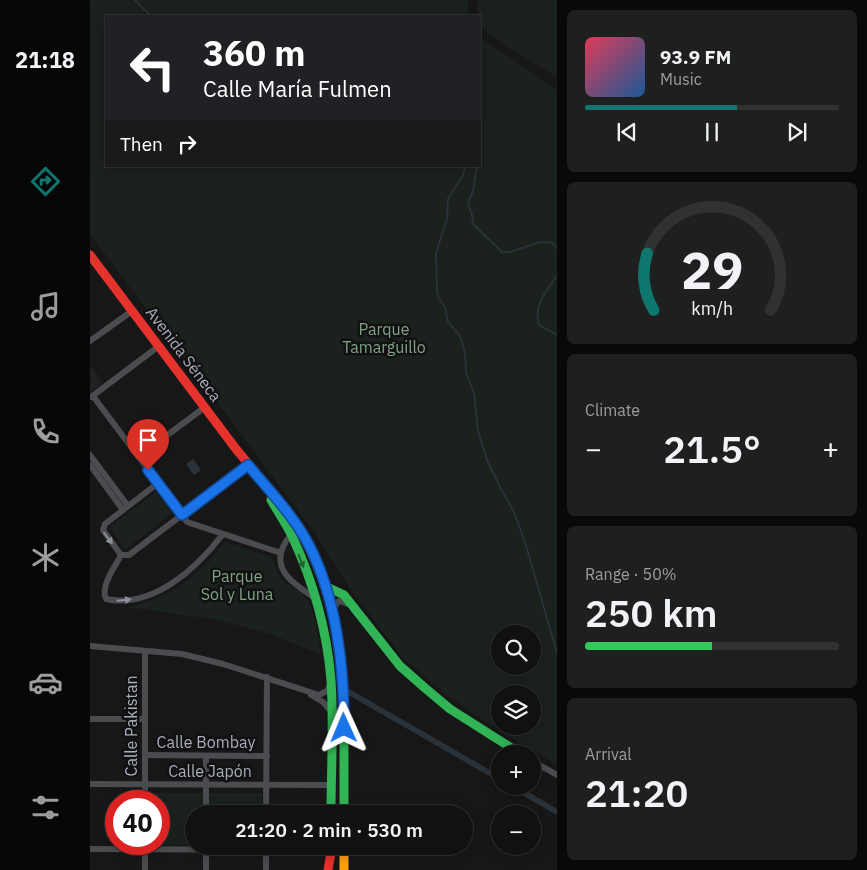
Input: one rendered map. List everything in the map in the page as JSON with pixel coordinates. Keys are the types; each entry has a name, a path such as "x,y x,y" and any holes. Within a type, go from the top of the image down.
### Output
{"street":[{"name":"Avenida Séneca","path":"90,255 301,531 313,554 334,617 341,661 344,711 344,805"},
{"path":"90,341 132,311"},
{"path":"159,346 91,397 187,522 281,553"},
{"path":"138,457 205,407"},
{"path":"90,454 126,508"},
{"path":"90,465 126,508"},
{"name":"Avenida Séneca","path":"251,468 292,535 315,598 328,658 330,684 331,805"},
{"path":"121,555 129,555 182,515 251,468"},
{"path":"121,555 103,530 104,524 158,483"},
{"path":"121,555 105,587 104,594 106,599 137,598 168,586 201,558 223,534"},
{"path":"292,535 287,539 281,553 280,563 284,573 295,585 315,598"},
{"path":"325,586 344,595 400,666 450,708 506,745"},
{"path":"334,617 334,606 339,602 351,605"},
{"path":"90,646 182,654 267,677 320,695 327,691 330,684"},
{"path":"90,654 100,647"},
{"name":"Calle Pakistan","path":"145,651 145,790"},
{"path":"266,805 267,677"},
{"path":"285,683 323,702 331,711 344,711"},
{"path":"90,719 145,719"},
{"name":"Calle Bombay","path":"145,756 267,756"},
{"path":"206,756 206,805"},
{"path":"541,766 557,775"},
{"name":"Calle Japón","path":"90,784 330,785"},
{"path":"170,847 185,847"},
{"path":"90,849 105,848"},
{"path":"145,855 145,870"},
{"path":"206,855 206,870"},
{"path":"266,855 266,870"},
{"path":"328,870 331,855"},
{"path":"344,855 344,870"}],"shaded area":[{"path":"90,365 103,382 90,392"},
{"path":"193,459 201,470 194,475 186,464"}],"green space":[{"name":"Parque Tamarguillo","path":"90,0 468,0 468,15 105,15 105,167 481,167 481,38 557,90 557,765 541,755 541,745 524,745 507,735 541,735 541,685 491,685 491,725 444,693 402,657 351,590 315,533 90,234"},
{"path":"478,0 557,0 557,77 517,53 481,28 481,15 477,15"},
{"path":"156,492 172,513 125,550 109,527"},
{"name":"Parque Sol y Luna","path":"225,542 270,556 280,577 304,596 314,615 321,655 270,634 219,620 127,607 155,598 181,585 199,571"},
{"path":"170,793 262,793 262,805 185,805 185,845 170,845"}],"waterway":[{"path":"135,0 150,15"},
{"path":"466,167 462,177 448,199 447,219 436,253 437,291 439,299 445,307 448,322 459,335 462,342 465,353 466,373 474,393 478,431 487,460 514,512 525,542 557,653"},
{"path":"477,167 473,191 468,203 473,224 502,252 510,252 540,242 552,243 557,248"},
{"path":"557,276 545,293 538,311 539,325 557,335"},
{"path":"349,692 491,774"},
{"path":"528,795 557,812"}],"traffic: fast":[{"path":"271,500 285,522 300,553 313,588 326,643 332,697 331,805"},
{"path":"325,586 344,595 400,666 425,688 450,709 507,745"},
{"path":"344,721 344,805"}],"traffic: slow":[{"path":"282,504 299,529 312,554 323,580 331,607 340,663 344,721"},
{"path":"344,855 344,870"}],"traffic: jam":[{"path":"90,255 236,449 282,504"},
{"path":"328,870 330,855"}],"route":[{"path":"148,470 182,515 248,465 296,523 313,554 334,617 341,661 344,728"}]}
